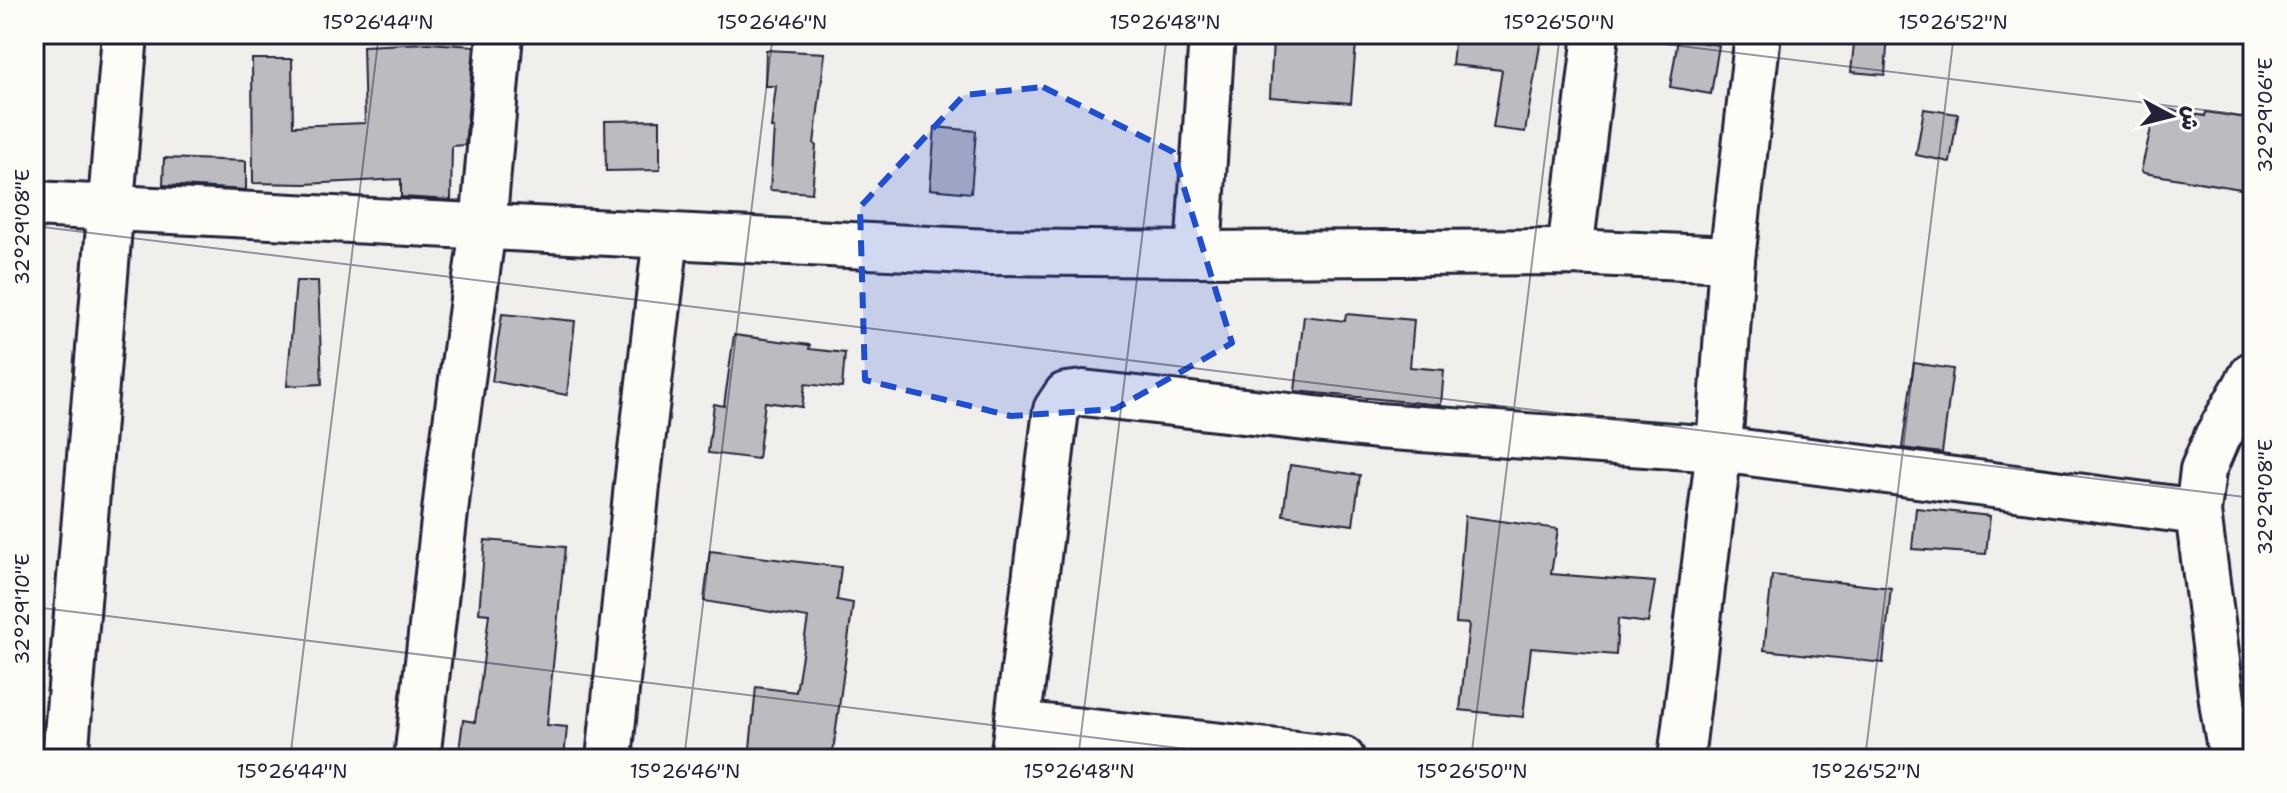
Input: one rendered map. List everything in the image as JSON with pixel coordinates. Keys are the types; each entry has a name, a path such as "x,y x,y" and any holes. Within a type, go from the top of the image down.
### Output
{"street":[{"path":"65,759 125,34"},
{"path":"417,759 451,459 483,228 500,34"},
{"path":"1198,254 1212,34"},
{"path":"1570,252 1596,34"},
{"path":"1681,759 1719,449 1732,259 1758,34"},
{"path":"34,204 989,252 1570,252 1732,259"},
{"path":"609,759 666,237"},
{"path":"2232,759 2198,512 2203,470 2217,437 2253,374"},
{"path":"1342,759 1015,742 1056,410 1066,395 1083,393 1377,426 1719,449 2198,512"}],"highlighted area":[{"path":"1043,87 1173,152 1232,343 1115,409 1011,416 865,380 860,207 964,95"}],"building":[{"path":"1455,34 1542,34 1525,132 1493,128 1502,70 1452,65"},
{"path":"1855,34 1888,34 1885,75 1851,72"},
{"path":"1273,39 1356,43 1351,103 1270,97"},
{"path":"1678,39 1719,45 1711,94 1670,87"},
{"path":"428,43 474,46 465,145 452,146 451,200 401,197 401,179 305,184 253,183 252,59 292,59 293,126 365,123 363,46"},
{"path":"766,50 825,53 814,144 812,193 770,190 774,128 771,128 776,86 765,86"},
{"path":"2156,107 2205,116 2206,112 2253,119 2253,191 2141,171"},
{"path":"1924,109 1958,114 1950,162 1916,155"},
{"path":"660,120 660,170 606,171 605,121"},
{"path":"935,127 976,131 971,193 930,189"},
{"path":"164,158 246,161 246,190 163,185"},
{"path":"296,281 318,281 322,384 287,386"},
{"path":"502,314 575,321 567,395 492,381"},
{"path":"1346,314 1414,320 1410,367 1444,370 1441,405 1295,391 1304,316 1345,321"},
{"path":"734,335 845,353 842,388 805,384 802,407 765,402 758,459 708,453 714,404 724,406"},
{"path":"1914,363 1953,369 1942,453 1902,448"},
{"path":"1290,465 1360,475 1353,525 1283,515"},
{"path":"1916,508 1990,516 1986,554 1912,549"},
{"path":"1465,516 1558,529 1551,574 1655,582 1648,623 1618,619 1616,655 1531,648 1523,717 1460,710 1469,624 1456,623"},
{"path":"485,540 565,547 547,725 567,727 564,759 458,759 463,720 475,722 480,688 489,614 479,613"},
{"path":"710,551 841,567 837,600 853,603 832,759 749,759 756,687 796,692 808,618 704,601"},
{"path":"1772,575 1891,588 1883,663 1764,650"}]}
